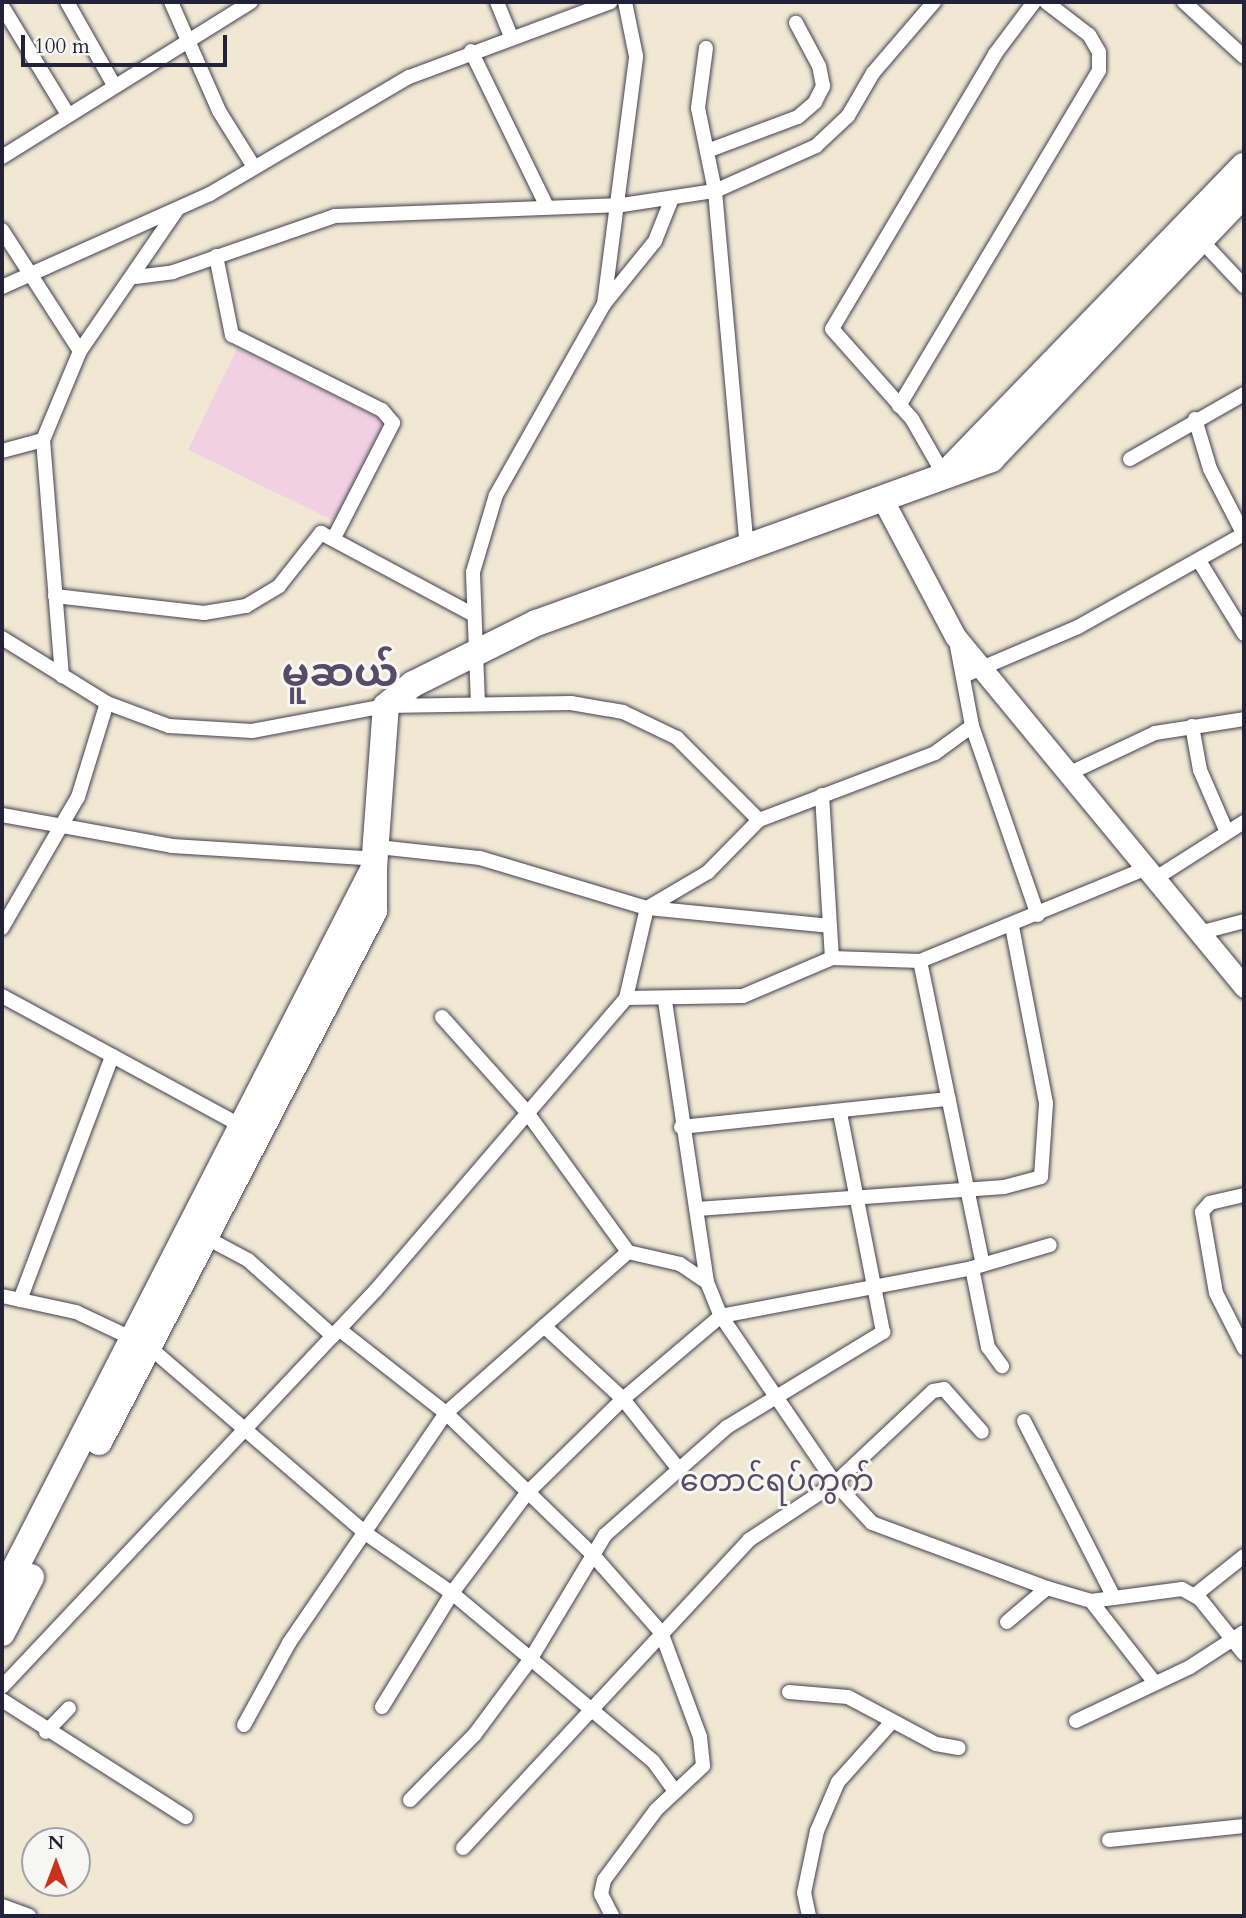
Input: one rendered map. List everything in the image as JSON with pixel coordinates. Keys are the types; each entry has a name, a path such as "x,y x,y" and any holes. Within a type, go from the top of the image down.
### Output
{"highway":[{"path":"1194,233 1244,166"},
{"path":"2,1594 140,1341 248,1130 376,858 386,706 474,652 536,623 883,500 944,475 1194,233 1244,194"},
{"path":"2,1633 140,1341 205,1237 248,1130"}],"street":[{"path":"67,2 114,85"},
{"path":"171,2 219,111 254,167"},
{"path":"2,157 67,113 251,2"},
{"path":"498,2 510,35"},
{"path":"2,286 177,210 409,77 510,35 611,2"},
{"path":"604,304 622,205 636,56 625,2"},
{"path":"135,277 216,256 335,216 622,205 715,191 816,146 848,116 873,73 934,2"},
{"path":"944,475 899,406 832,329 835,317 995,54 1034,2"},
{"path":"899,406 1099,70 1099,52 1089,35 1046,2"},
{"path":"1184,2 1244,57"},
{"path":"2,6 67,113"},
{"path":"707,151 798,117 815,102 823,86 819,66 796,23"},
{"path":"706,48 698,108 715,191 747,548"},
{"path":"471,51 547,207"},
{"path":"478,704 470,612 473,572 496,495 604,304 655,242 672,198"},
{"path":"62,676 43,440 80,351 135,277 177,210"},
{"path":"2,230 80,351"},
{"path":"1194,233 1244,286"},
{"path":"216,256 232,334 382,410 393,422 334,538"},
{"path":"1129,459 1195,419 1244,394"},
{"path":"972,673 1201,564 1244,535 1210,469 1195,419"},
{"path":"2,451 43,440"},
{"path":"883,500 972,673 1070,773 1244,987"},
{"path":"55,596 204,612 246,606 279,586 316,535 334,538 470,612"},
{"path":"1201,564 1244,634"},
{"path":"2,638 107,703 169,726 252,731 386,706 571,703 624,712 677,738 759,820"},
{"path":"972,673 972,726 1038,915"},
{"path":"2,928 62,828 91,764 107,703"},
{"path":"1070,773 1155,733 1244,719"},
{"path":"2,1687 336,1333 626,998 647,908 708,872 759,820 934,753 972,726"},
{"path":"1192,726 1200,770 1226,830"},
{"path":"822,794 832,958"},
{"path":"2,815 172,846 376,858 480,858 647,908 829,926"},
{"path":"626,998 665,1001 743,996 832,958 920,961 1152,872 1244,822"},
{"path":"1199,933 1244,922"},
{"path":"697,1209 1031,1184 1045,1167 1046,1103 1012,926"},
{"path":"920,961 968,1189 988,1347 1002,1366"},
{"path":"2,996 248,1130"},
{"path":"665,1001 681,1127 697,1209 707,1282 721,1316 835,1483 872,1522 1047,1588 1091,1601 1168,1587 1195,1595 1238,1636 1244,1654"},
{"path":"442,1017 526,1111 628,1252 680,1265 707,1282"},
{"path":"20,1300 111,1056"},
{"path":"681,1127 949,1099"},
{"path":"410,1800 475,1734 530,1660 605,1535 677,1467 777,1396 883,1332 873,1289 860,1196 840,1112"},
{"path":"1244,1195 1210,1203 1202,1212 1216,1293 1244,1348"},
{"path":"205,1237 248,1260 336,1333 446,1413 593,1555 661,1632 703,1758 699,1776 674,1790 604,1880 601,1894 612,1916"},
{"path":"382,1707 452,1593 527,1493 623,1399 721,1316 977,1267 1050,1245"},
{"path":"244,1725 289,1643 368,1535 446,1413 628,1252"},
{"path":"2,1296 76,1312 140,1341 244,1433 368,1535 452,1593 653,1761 674,1790"},
{"path":"544,1326 623,1399 677,1467"},
{"path":"463,1848 593,1712 661,1632 749,1541 835,1483 938,1389 982,1432"},
{"path":"1024,1422 1113,1596"},
{"path":"1195,1595 1244,1556"},
{"path":"1007,1622 1047,1588"},
{"path":"1091,1601 1155,1683"},
{"path":"1076,1721 1155,1683 1238,1636"},
{"path":"789,1692 848,1698 891,1723 959,1748"},
{"path":"2,1700 46,1732 186,1817"},
{"path":"46,1732 69,1708"},
{"path":"810,1916 807,1863 822,1818 838,1782 891,1723"},
{"path":"1109,1840 1242,1830"},
{"path":"2,1906 29,1916"}],"shaded area":[{"path":"237,349 389,423 340,524 188,450"}],"district":[{"name":"မူဆယ်","path":"340,674"},
{"name":"တောင်ရပ်ကွက်","path":"777,1482"}]}
